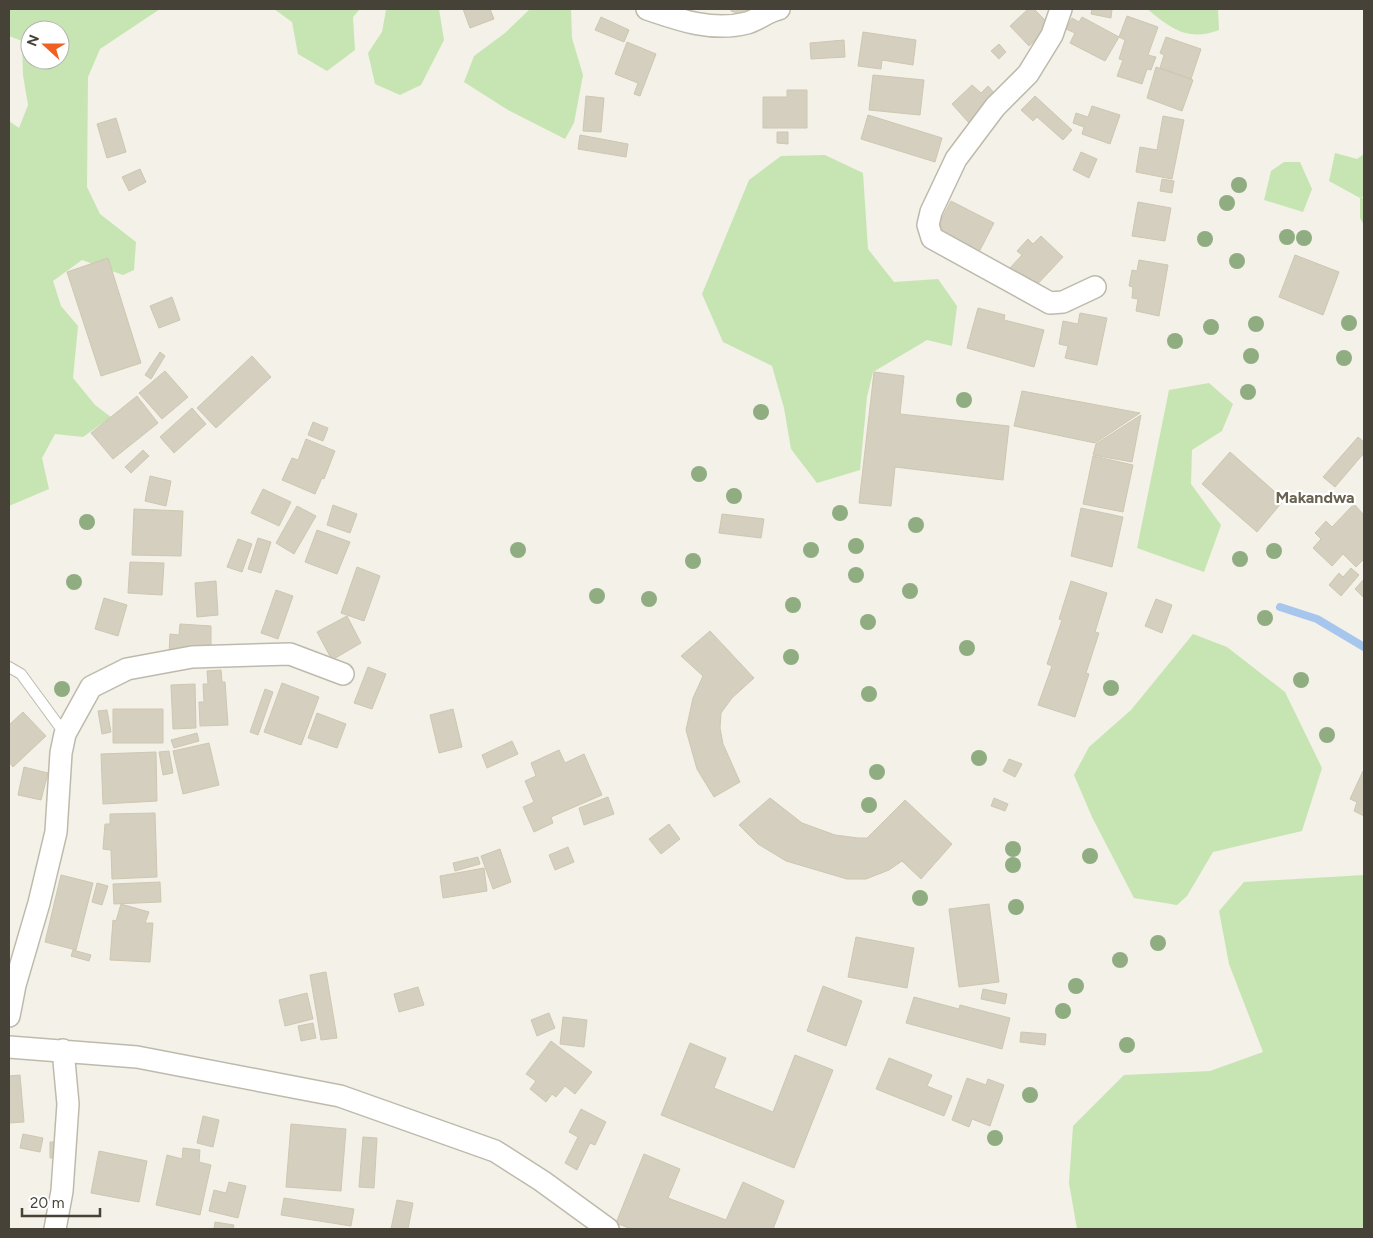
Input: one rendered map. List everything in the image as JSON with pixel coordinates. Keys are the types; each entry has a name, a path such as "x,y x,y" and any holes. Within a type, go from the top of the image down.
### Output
{"street":[{"path":"647,9 677,19 714,27 748,23 779,9"},
{"path":"1060,9 1052,35 1028,74 995,107 956,159 931,212 928,225 932,238 1050,302 1063,302 1096,287"},
{"path":"9,1016 14,985 39,903 56,832 61,752 65,734 90,687 127,669 192,656 290,654 343,674"},
{"path":"9,1047 137,1056 340,1096 495,1150 542,1181 608,1229"},
{"path":"55,1229 62,1191 68,1104 62,1050"}],"lane":[{"path":"9,667 22,674 65,734"}],"green space":[{"path":"9,9 160,9 100,49 88,77 87,187 100,214 136,242 134,270 123,275 82,260 53,281 61,306 78,326 73,378 95,405 111,417 83,437 55,434 42,458 49,489 9,506 9,121 19,128 28,105 23,70 70,70 70,20 20,20 20,40 9,36"},
{"path":"274,9 360,9 353,17 355,50 327,71 298,54 292,22"},
{"path":"382,9 439,9 444,40 421,85 400,95 375,84 368,53 382,32 386,10"},
{"path":"530,9 571,9 572,38 583,75 574,123 565,139 508,110 464,82 474,56 505,33"},
{"path":"1147,9 1218,9 1219,30 1208,33 1188,34 1172,27"},
{"path":"1335,153 1357,159 1364,154 1364,196 1361,198 1364,198 1364,225 1360,218 1360,198 1329,181"},
{"path":"825,155 863,173 868,249 894,282 938,279 957,306 952,346 927,340 873,372 867,397 860,470 817,483 791,449 784,408 772,366 723,342 702,294 749,180 781,156"},
{"path":"1284,162 1300,162 1312,189 1303,212 1264,200 1271,171"},
{"path":"1209,383 1233,404 1222,431 1192,450 1191,484 1221,525 1204,572 1137,548 1169,390"},
{"path":"1193,634 1227,647 1285,692 1322,768 1302,831 1213,852 1187,896 1177,905 1134,898 1092,817 1074,775 1089,747 1131,710"},
{"path":"1364,875 1364,1229 1077,1229 1069,1183 1073,1126 1124,1075 1210,1071 1263,1052 1229,964 1219,911 1244,882"}],"building":[{"path":"463,9 490,9 494,19 470,28"},
{"path":"731,9 748,9 745,16 731,11"},
{"path":"1028,9 1034,9 1051,26 1029,46 1010,26"},
{"path":"1092,9 1112,9 1111,18 1091,14"},
{"path":"1127,16 1158,27 1148,55 1156,57 1151,70 1147,69 1142,84 1117,76 1123,60 1119,59 1125,40 1119,37"},
{"path":"601,17 629,30 624,42 595,30"},
{"path":"1082,17 1119,37 1105,61 1070,43 1075,33 1066,29 1072,18 1079,22"},
{"path":"863,32 916,40 913,65 882,60 881,69 858,66"},
{"path":"1166,37 1201,49 1191,79 1160,68 1164,55 1160,53"},
{"path":"844,40 845,57 811,59 810,43"},
{"path":"627,42 656,54 640,96 634,94 638,83 615,74"},
{"path":"999,44 1006,52 999,59 991,51"},
{"path":"1156,67 1193,80 1182,111 1147,98"},
{"path":"873,75 924,80 920,115 869,110"},
{"path":"972,85 981,93 988,86 997,96 969,123 952,104"},
{"path":"787,90 807,90 807,128 763,128 763,97 787,97"},
{"path":"586,96 604,98 601,132 583,131"},
{"path":"1035,96 1072,130 1063,140 1037,117 1033,121 1021,110"},
{"path":"1092,106 1120,115 1110,144 1082,134 1084,127 1073,123 1076,113 1088,117"},
{"path":"868,115 942,138 935,162 861,139"},
{"path":"1163,116 1184,120 1172,179 1136,172 1140,147 1157,150"},
{"path":"116,118 126,152 107,158 97,124"},
{"path":"777,132 788,132 788,144 777,143"},
{"path":"580,135 628,144 626,157 578,149"},
{"path":"1081,152 1097,159 1089,178 1073,170"},
{"path":"140,169 146,182 129,191 122,177"},
{"path":"1162,179 1174,181 1172,193 1160,191"},
{"path":"951,201 994,223 979,252 936,230"},
{"path":"1138,202 1171,208 1165,241 1132,236"},
{"path":"1041,236 1063,257 1032,290 1009,269 1022,255 1017,251 1028,239 1033,244"},
{"path":"1295,255 1339,272 1323,315 1279,297"},
{"path":"108,258 141,363 101,376 67,272"},
{"path":"1139,260 1168,265 1159,316 1136,311 1138,299 1132,298 1133,287 1129,286 1132,270 1137,271"},
{"path":"172,297 180,320 159,328 150,306"},
{"path":"978,308 1005,315 1004,320 1044,330 1034,367 967,348"},
{"path":"1080,313 1107,318 1097,365 1065,358 1068,346 1059,344 1063,321 1078,324"},
{"path":"160,352 165,356 151,379 145,375"},
{"path":"252,356 271,377 216,428 197,408"},
{"path":"165,371 188,397 162,419 139,393"},
{"path":"874,372 904,376 900,414 1009,426 1003,480 895,467 891,506 859,503"},
{"path":"1022,391 1140,413 1095,443 1014,426"},
{"path":"137,396 158,423 113,459 91,433"},
{"path":"192,408 206,424 174,453 160,437"},
{"path":"1141,415 1132,462 1093,455 1096,444"},
{"path":"313,422 328,428 323,441 308,435"},
{"path":"1358,437 1364,442 1364,453 1335,487 1323,477"},
{"path":"306,439 335,451 324,479 322,478 315,494 282,480 292,458 298,460"},
{"path":"143,450 149,456 131,473 125,467"},
{"path":"1230,452 1284,500 1257,532 1202,484"},
{"path":"1093,456 1133,465 1123,512 1083,504"},
{"path":"150,476 171,481 166,506 145,501"},
{"path":"263,489 291,502 279,526 251,513"},
{"path":"1354,504 1364,515 1364,559 1356,567 1343,554 1332,566 1313,548 1321,539 1315,533 1326,521 1332,527"},
{"path":"333,505 357,514 350,533 327,525"},
{"path":"297,506 316,516 294,554 276,543"},
{"path":"1081,508 1123,517 1112,567 1071,556"},
{"path":"134,509 183,511 181,556 132,555"},
{"path":"722,514 764,519 761,538 719,533"},
{"path":"317,530 350,542 337,574 305,562"},
{"path":"258,538 271,542 261,573 248,569"},
{"path":"238,539 252,544 242,572 227,567"},
{"path":"130,562 164,563 162,595 128,593"},
{"path":"357,567 380,576 364,621 341,613"},
{"path":"1351,568 1359,575 1341,596 1329,585 1339,573 1343,577"},
{"path":"1364,579 1364,598 1355,589"},
{"path":"216,581 218,615 197,617 195,583"},
{"path":"1071,581 1107,593 1095,632 1099,633 1086,673 1089,674 1075,717 1038,705 1052,666 1047,664 1062,620 1059,619"},
{"path":"276,590 293,596 278,639 261,633"},
{"path":"104,598 127,605 118,636 95,629"},
{"path":"1156,599 1172,605 1162,633 1145,626"},
{"path":"347,616 361,643 332,660 317,632"},
{"path":"180,624 211,626 211,656 169,655 170,634 179,635"},
{"path":"710,631 754,678 732,698 721,713 720,728 723,744 740,782 714,797 697,769 686,730 693,698 703,676 681,656"},
{"path":"368,667 386,674 372,709 354,703"},
{"path":"221,670 222,682 225,682 228,725 200,726 199,702 204,702 203,684 208,684 207,671"},
{"path":"282,683 319,697 301,745 264,732"},
{"path":"195,684 196,728 173,729 171,685"},
{"path":"265,689 273,692 258,735 250,732"},
{"path":"113,709 163,709 163,743 113,743"},
{"path":"453,709 462,747 439,753 430,715"},
{"path":"107,710 111,732 102,734 98,711"},
{"path":"23,712 46,736 13,767 9,762 9,725"},
{"path":"317,713 346,724 337,748 308,738"},
{"path":"197,733 199,741 174,748 171,740"},
{"path":"512,741 518,754 487,768 482,755"},
{"path":"209,743 219,785 183,794 173,751"},
{"path":"559,750 565,763 584,754 602,795 551,817 553,823 534,832 523,807 534,802 525,781 536,776 531,763"},
{"path":"169,751 173,773 163,775 159,752"},
{"path":"156,752 157,801 103,804 101,754"},
{"path":"1009,759 1022,764 1015,777 1003,771"},
{"path":"24,767 48,773 41,800 18,795"},
{"path":"1363,771 1364,816 1354,811 1357,802 1350,799"},
{"path":"608,797 614,814 584,825 579,808"},
{"path":"770,798 802,823 835,835 858,838 867,838 905,800 952,844 921,879 902,861 889,870 866,879 847,879 786,861 758,844 739,825"},
{"path":"994,798 1008,804 1005,811 991,806"},
{"path":"155,813 157,877 112,879 111,850 103,849 105,824 110,824 110,814"},
{"path":"669,824 680,839 661,854 649,839"},
{"path":"568,847 574,862 555,870 549,855"},
{"path":"500,849 511,882 493,889 481,856"},
{"path":"478,857 480,864 455,871 453,863"},
{"path":"484,868 487,891 443,898 440,876"},
{"path":"61,875 93,883 76,950 45,942"},
{"path":"160,882 161,902 114,904 113,884"},
{"path":"97,883 108,886 102,905 92,902"},
{"path":"121,904 149,912 145,923 153,923 150,962 110,960 113,920 116,921"},
{"path":"989,904 999,982 959,987 949,909"},
{"path":"856,937 914,948 907,988 848,977"},
{"path":"73,950 91,955 89,961 71,956"},
{"path":"326,972 337,1038 321,1040 310,975"},
{"path":"823,986 862,1001 846,1046 807,1031"},
{"path":"418,987 424,1005 399,1012 394,994"},
{"path":"983,989 1007,994 1005,1004 981,999"},
{"path":"307,993 313,1019 285,1026 279,1000"},
{"path":"914,997 959,1009 960,1005 1010,1018 1002,1049 906,1023"},
{"path":"549,1013 555,1028 537,1036 531,1020"},
{"path":"563,1017 587,1020 584,1047 560,1044"},
{"path":"313,1023 316,1038 301,1041 298,1026"},
{"path":"1021,1032 1046,1034 1045,1045 1020,1042"},
{"path":"551,1041 592,1072 575,1094 565,1086 556,1097 552,1094 546,1102 530,1089 536,1081 526,1074"},
{"path":"690,1043 726,1058 714,1088 773,1112 795,1055 833,1070 794,1168 661,1115"},
{"path":"889,1058 932,1075 927,1086 952,1096 944,1116 876,1089"},
{"path":"20,1075 24,1122 9,1123 9,1076"},
{"path":"967,1078 986,1085 988,1079 1004,1085 990,1126 972,1119 969,1127 952,1120"},
{"path":"581,1109 606,1122 595,1145 590,1143 577,1170 565,1163 578,1137 569,1132"},
{"path":"203,1116 219,1120 213,1147 197,1143"},
{"path":"291,1124 346,1129 341,1191 286,1187"},
{"path":"23,1134 43,1138 40,1152 20,1148"},
{"path":"363,1137 377,1138 374,1188 359,1187"},
{"path":"50,1142 64,1142 64,1158 50,1158"},
{"path":"183,1148 200,1150 199,1162 211,1165 200,1215 156,1205 167,1155 182,1159"},
{"path":"99,1151 147,1161 139,1202 91,1193"},
{"path":"644,1154 680,1169 668,1198 726,1220 743,1182 784,1201 773,1229 631,1229 616,1223"},
{"path":"229,1182 246,1186 238,1218 209,1211 214,1190 226,1193"},
{"path":"284,1198 354,1209 351,1226 281,1215"},
{"path":"397,1200 413,1203 408,1229 391,1229"},
{"path":"215,1222 234,1225 233,1229 214,1229"}],"waterway":[{"path":"1280,607 1317,619 1364,647"}],"district":[{"name":"Makandwa","path":"1315,497"}]}
